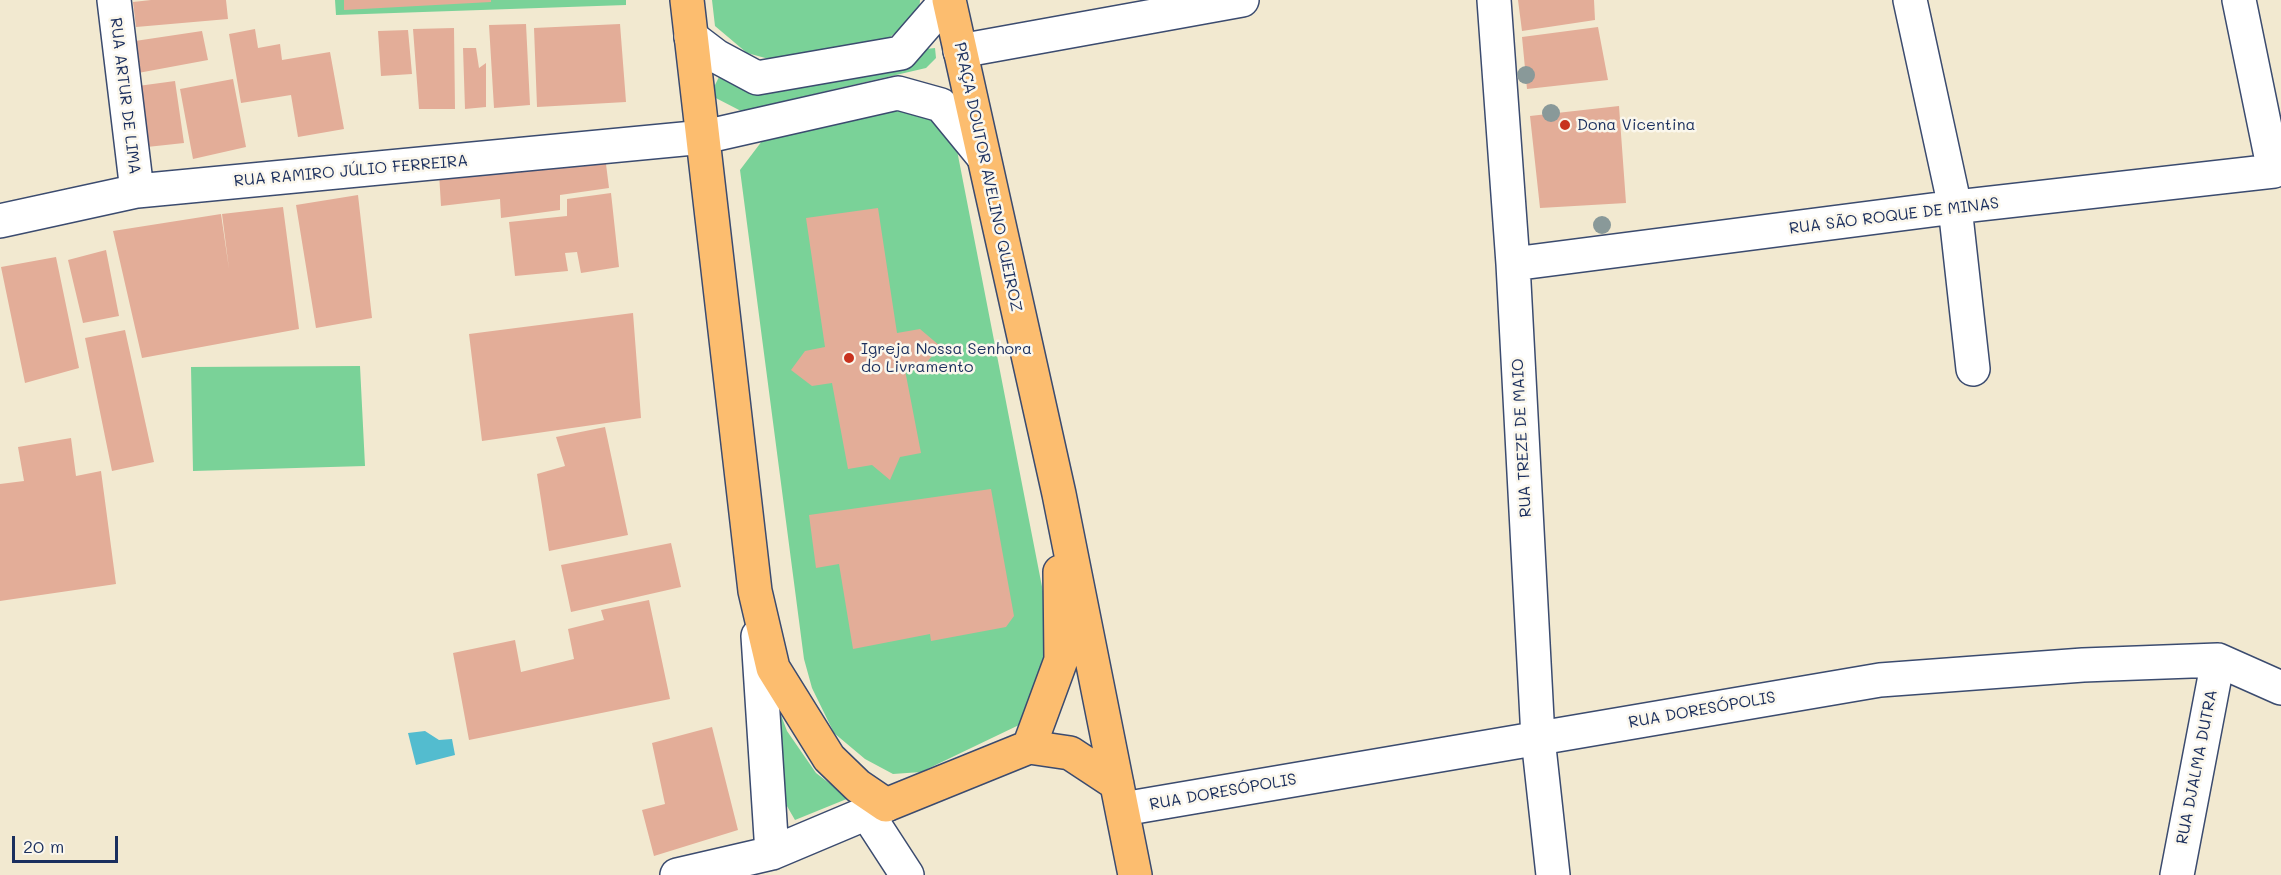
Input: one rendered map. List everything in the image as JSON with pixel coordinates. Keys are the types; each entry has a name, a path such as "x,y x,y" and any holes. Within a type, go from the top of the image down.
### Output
{"main road":[{"path":"687,0 755,591 773,668 819,746 858,786 877,810 1029,747 1070,753 1120,797"},
{"name":"PRAÇA DOUTOR AVELINO QUEIROZ","path":"940,8 960,51 1059,494 1135,875"},
{"name":"PRAÇA DOUTOR AVELINO QUEIROZ","path":"1029,747 1060,660 1059,494"}],"street":[{"name":"RUA ARTUR DE LIMA","path":"114,0 137,191"},
{"path":"960,51 1242,0"},
{"name":"RUA TREZE DE MAIO","path":"1494,0 1513,264 1538,738 1553,875"},
{"path":"1910,0 1955,207 1973,369"},
{"name":"RUA SÃO ROQUE DE MINAS","path":"1513,264 1955,207 2274,171 2239,0"},
{"name":"PRAÇA DOUTOR AVELINO QUEIROZ","path":"691,37 716,56 757,78 901,52 940,8"},
{"name":"PRAÇA DOUTOR AVELINO QUEIROZ","path":"704,138 898,93 941,105 982,155"},
{"name":"RUA RAMIRO JÚLIO FERREIRA","path":"0,221 137,191 704,138"},
{"path":"755,591 763,864"},
{"name":"RUA DORESÓPOLIS","path":"1120,797 1538,738 1880,680 2083,665 2218,660 2281,688"},
{"name":"RUA DJALMA DUTRA","path":"2177,875 2218,660"},
{"path":"677,875 763,864 877,810 907,875"}],"green space":[{"path":"335,0 626,0 626,5 336,15"},
{"path":"712,0 920,0 919,13 889,38 769,59 747,53 715,26"},
{"path":"935,48 936,58 926,68 741,111 710,95 720,75 754,94 914,59 926,49"},
{"path":"904,108 935,117 955,140 1052,638 1036,691 1019,725 921,772 893,774 865,759 834,733 812,688 804,659 740,170 762,141"},
{"path":"360,366 365,466 193,471 191,367"},
{"path":"778,707 787,731 816,773 833,786 854,796 795,820 784,801"}],"water":[{"path":"425,731 439,740 452,739 455,755 416,765 408,733"}],"building":[{"path":"226,0 228,19 136,27 133,2"},
{"path":"344,0 491,0 491,2 344,10"},
{"path":"1518,0 1594,0 1595,20 1522,31"},
{"path":"526,24 530,105 494,108 489,25"},
{"path":"620,24 626,102 537,107 534,28"},
{"path":"1598,27 1608,80 1527,89 1522,37"},
{"path":"454,28 455,109 419,109 413,29"},
{"path":"255,29 258,48 280,44 282,60 330,52 344,129 298,137 291,95 241,103 229,34"},
{"path":"408,30 412,74 381,76 378,31"},
{"path":"202,31 208,60 138,73 135,41"},
{"path":"463,48 476,48 479,68 486,63 486,107 465,109"},
{"path":"233,79 246,147 193,159 180,89"},
{"path":"175,81 184,143 147,147 138,86"},
{"path":"1619,106 1626,203 1540,208 1530,116"},
{"path":"605,156 609,188 560,195 560,210 501,218 500,199 441,206 439,173"},
{"path":"611,193 619,267 581,273 577,252 565,253 568,271 515,276 509,222 567,216 567,199"},
{"path":"358,195 372,318 316,328 296,205"},
{"path":"283,207 299,329 142,358 113,231 221,214 229,269 222,214"},
{"path":"878,208 897,333 920,329 940,346 924,366 905,370 921,453 900,457 890,480 872,465 848,469 832,383 812,386 791,370 805,351 825,347 806,218"},
{"path":"106,250 119,316 83,323 68,260"},
{"path":"56,257 79,368 25,383 1,267"},
{"path":"633,313 641,418 482,441 469,334"},
{"path":"125,330 154,462 112,471 85,338"},
{"path":"605,427 628,535 549,551 537,474 565,466 556,437"},
{"path":"71,438 76,476 101,471 116,584 0,601 0,484 24,481 18,447"},
{"path":"991,489 1014,616 1006,627 931,641 930,634 853,649 839,564 816,568 809,515"},
{"path":"671,543 681,587 571,612 561,565"},
{"path":"649,600 670,699 469,740 453,653 515,640 521,672 574,659 568,629 604,620 601,610"},
{"path":"712,727 738,830 654,856 642,810 665,804 652,743"}],"place":[{"name":"Dona Vicentina","path":"1565,125"},
{"name":"Igreja Nossa Senhora do Livramento","path":"849,358"}]}
